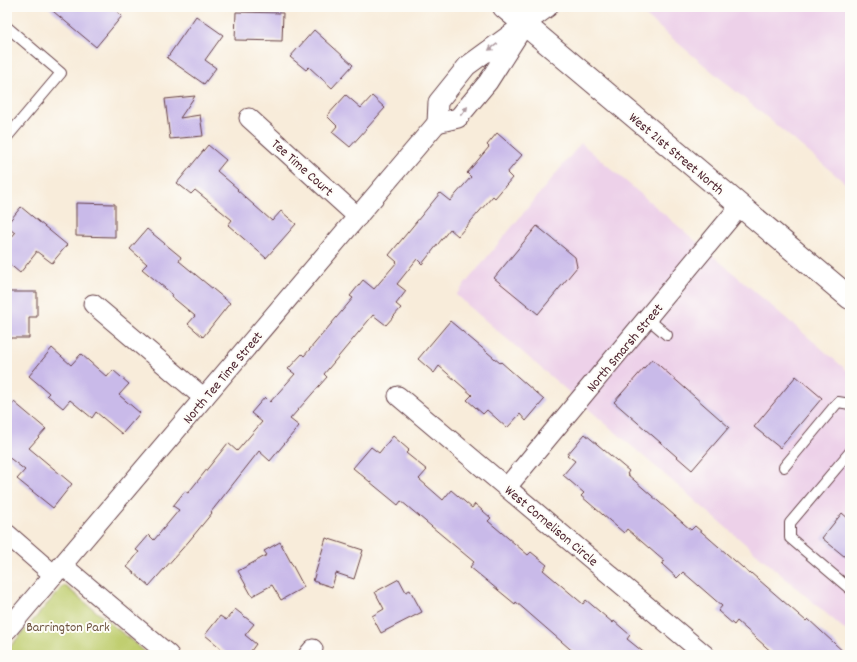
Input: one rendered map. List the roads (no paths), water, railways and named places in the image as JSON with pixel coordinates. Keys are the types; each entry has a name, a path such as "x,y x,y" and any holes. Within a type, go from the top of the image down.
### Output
{"main road":[{"name":"West 21st Street North","path":"504,7 530,16 740,206 850,298"}],"street":[{"path":"530,16 488,82 458,118 437,123 438,102 468,66 530,16 548,7"},
{"name":"Tee Time Court","path":"249,118 358,217"},
{"name":"North Tee Time Street","path":"7,630 437,123"},
{"name":"North Smarsh Street","path":"507,487 740,206"},
{"path":"93,304 204,398"},
{"name":"West Cornelison Circle","path":"398,396 705,655"},
{"path":"7,534 58,570 169,655"}],"lane":[{"path":"7,27 61,72 7,137"},
{"path":"647,318 667,335"},
{"path":"784,467 838,402 850,404"},
{"path":"850,452 790,523 790,538 850,589"}],"park label":[{"name":"Barrington Park","path":"68,626"}]}
